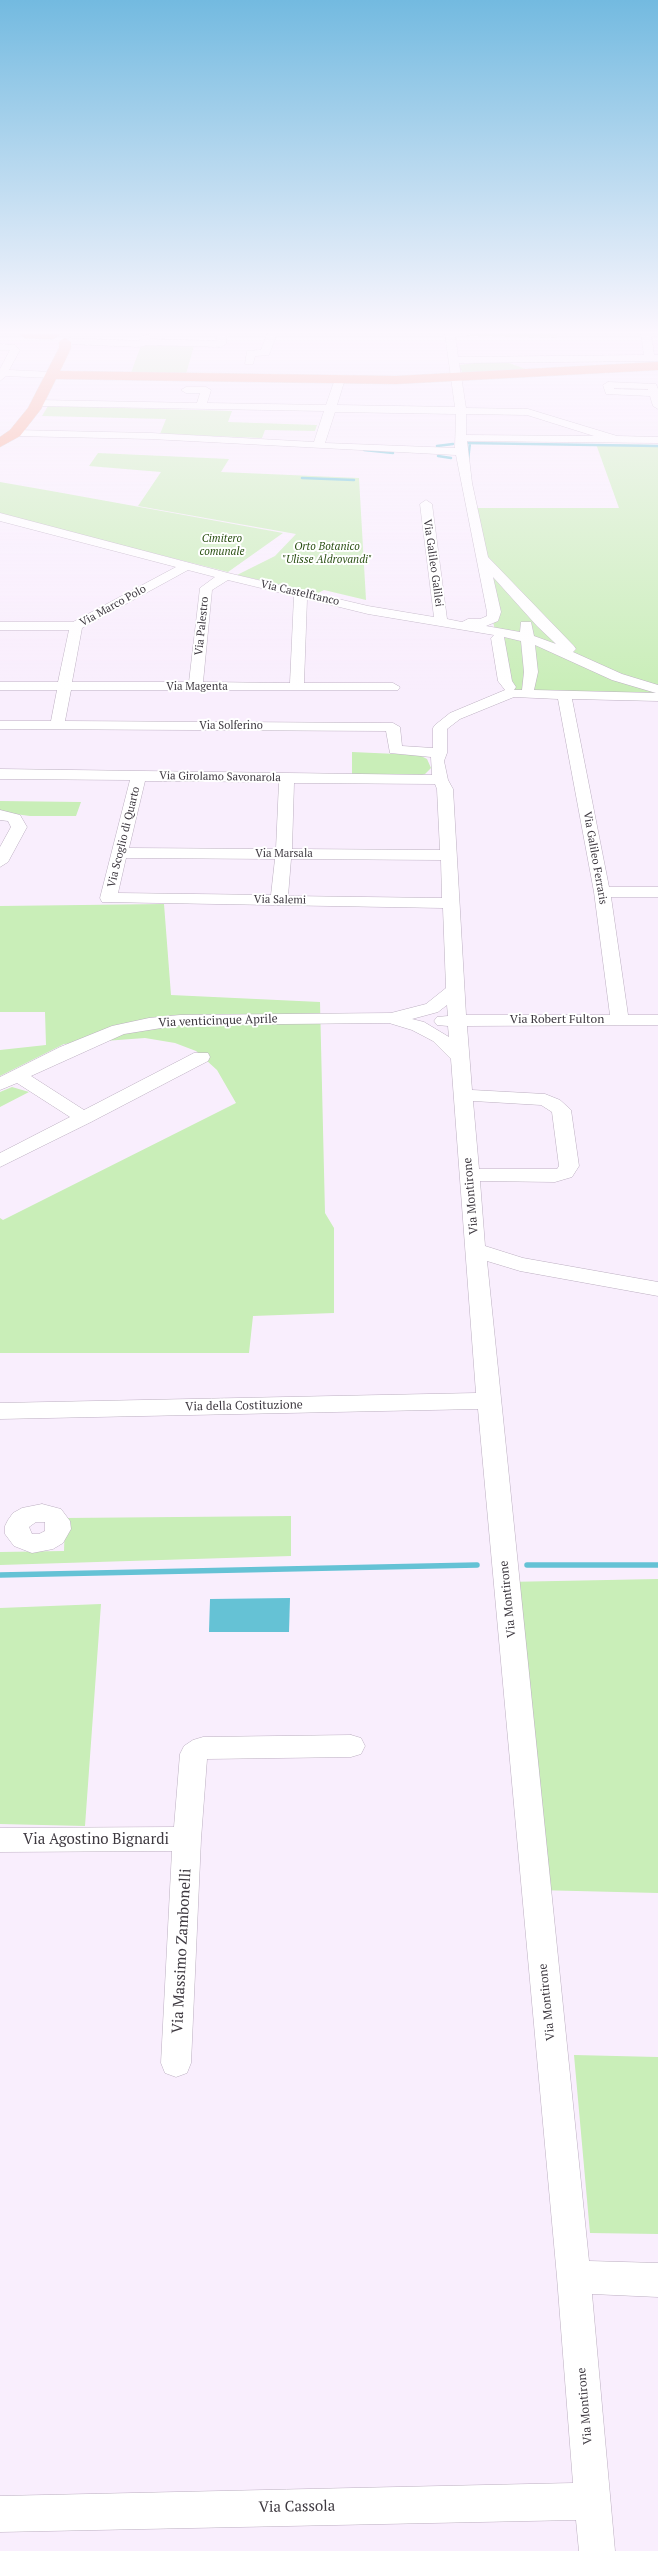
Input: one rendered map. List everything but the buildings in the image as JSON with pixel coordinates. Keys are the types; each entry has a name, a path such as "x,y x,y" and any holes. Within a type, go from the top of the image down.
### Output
{"street":[{"path":"444,622 476,623 493,618 494,612 461,453"},
{"name":"Via Galileo Galilei","path":"426,504 444,622"},
{"name":"Via Castelfranco","path":"0,517 186,566 368,610 529,638 598,669 658,689"},
{"path":"483,559 491,576 521,609 529,638 531,672 516,689"},
{"name":"Via Castelfranco","path":"483,559 558,640 598,669"},
{"name":"Via Marco Polo","path":"56,725 76,626 186,566"},
{"name":"Via Palestro","path":"196,687 206,588 226,576"},
{"path":"297,687 300,593"},
{"path":"0,626 76,626"},
{"path":"498,638 505,681 516,689 564,696 658,697"},
{"name":"Via Magenta","path":"0,686 393,687"},
{"name":"Via Montirone","path":"516,689 447,721 440,728 440,753 437,762 440,780 445,789 457,1020 488,1401 574,2277 597,2551"},
{"name":"Via Galileo Ferraris","path":"564,696 602,892 620,1020"},
{"name":"Via Solferino","path":"0,725 393,727 395,750 440,753"},
{"name":"Via Girolamo Savonarola","path":"0,774 440,780"},
{"name":"Via Scoglio di Quarto","path":"108,898 139,776"},
{"path":"279,900 284,854 287,778"},
{"path":"0,815 14,818 19,827 0,862"},
{"name":"Via Marsala","path":"119,853 449,855"},
{"path":"602,892 658,892"},
{"name":"Via Salemi","path":"108,898 452,903"},
{"name":"Via venticinque Aprile","path":"399,1018 432,1008 456,989"},
{"name":"Via venticinque Aprile","path":"399,1018 439,1037 460,1058"},
{"name":"Via venticinque Aprile","path":"0,1084 118,1030 149,1023 209,1019 399,1018 457,1020"},
{"name":"Via Robert Fulton","path":"457,1020 658,1020"},
{"path":"0,1161 200,1057"},
{"path":"18,1075 84,1118"},
{"path":"463,1096 544,1100 553,1104 561,1110 569,1166 565,1173 555,1176 469,1175"},
{"path":"476,1261 501,1271 520,1264 658,1289"},
{"name":"Via della Costituzione","path":"0,1411 488,1401"},
{"name":"Via Agostino Bignardi","path":"0,1840 187,1839 194,1754 203,1748 351,1746"},
{"name":"Via Massimo Zambonelli","path":"176,2063 187,1839"},
{"path":"574,2277 658,2280"},
{"name":"Via Cassola","path":"0,2514 594,2501"}],"green space":[{"name":"Orto Botanico \"Ulisse Aldrovandi\"","path":"99,453 229,459 221,472 359,478 366,600 324,590 318,593 237,575 275,556 296,534 138,506 161,472 89,466"},
{"path":"599,453 658,453 658,697 509,697 469,508 619,508"},
{"name":"Cimitero comunale","path":"0,482 283,533 228,572 0,515"},
{"path":"352,752 419,755 427,759 431,768 425,774 419,776 352,776"},
{"path":"0,801 81,802 76,816 30,816 0,812"},
{"path":"164,904 171,995 320,1002 325,1213 334,1228 334,1313 253,1316 249,1353 0,1353 0,1218 3,1220 236,1103 217,1070 196,1051 175,1043 145,1038 64,1044 0,1076 0,1050 46,1045 45,1012 0,1012 0,906"},
{"path":"12,1087 29,1092 0,1107 0,1092"},
{"path":"291,1516 291,1556 0,1565 0,1552 64,1551 65,1518"},
{"path":"658,1579 658,1893 536,1890 506,1582"},
{"path":"101,1604 85,1826 0,1824 0,1608"},
{"path":"574,2055 658,2057 658,2234 590,2233"}],"water":[{"path":"290,1598 289,1632 209,1632 210,1599"}],"waterway":[{"path":"466,460 468,460 469,453"},
{"path":"438,456 451,458"},
{"path":"302,478 354,480"},
{"path":"0,1575 477,1565"},
{"path":"527,1565 658,1565"}]}
